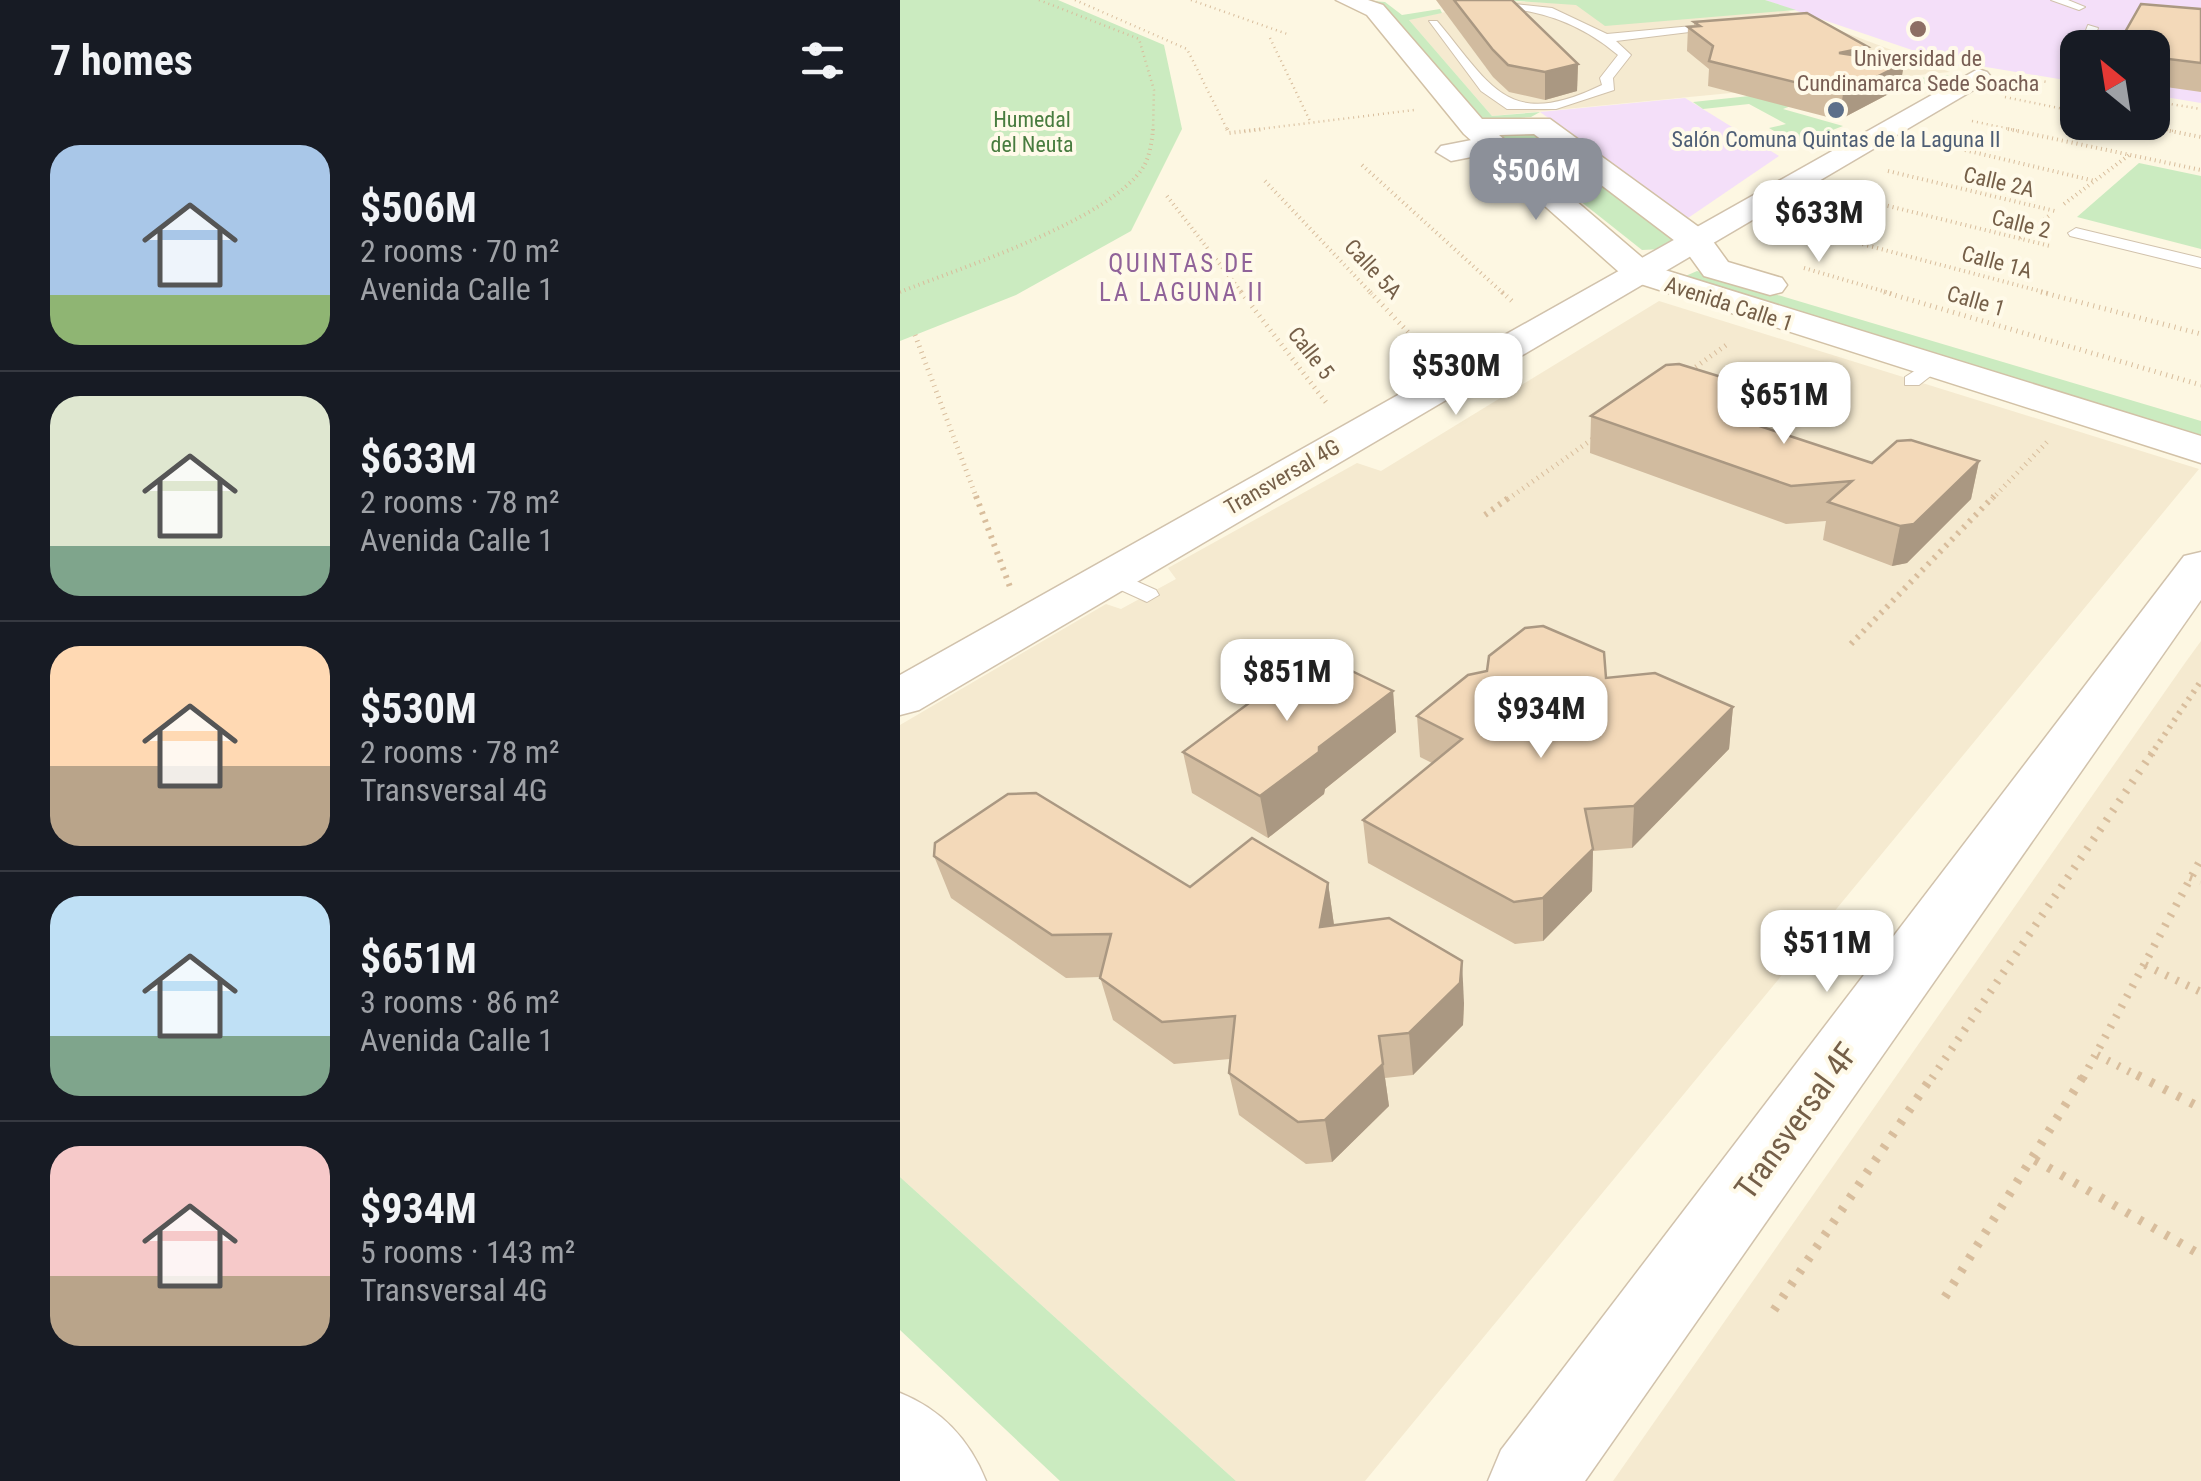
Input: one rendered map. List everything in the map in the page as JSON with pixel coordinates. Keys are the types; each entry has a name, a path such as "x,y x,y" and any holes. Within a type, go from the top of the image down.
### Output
{"main road":[{"name":"Avenida Calle 1","path":"1347,0 1375,10 1474,143 1640,273 1921,374 2201,450"},
{"name":"Transversal 4G","path":"900,698 1695,240 1984,86"},
{"name":"Avenida Calle 1","path":"1474,143 1540,125 1695,240 1716,269 2033,362"},
{"name":"Transversal 4F","path":"1532,1481 2201,566"},
{"path":"900,1436 942,1481"}],"lane":[{"path":"2058,0 2079,7"},
{"path":"1433,22 1500,102 1523,107 1586,100 1609,87 1606,78 1625,54 1606,38 1568,13 1486,2"},
{"path":"1606,38 1736,26"},
{"path":"2076,233 2201,263"},
{"path":"1109,576 1146,595"}],"path":[{"path":"900,292 1038,236 1128,183 1144,166 1154,89 1138,50 1139,39 1039,0"},
{"path":"1074,0 1187,49 1228,133 1440,108 1474,143"},
{"path":"1191,0 1290,35"},
{"path":"1270,38 1310,121"},
{"path":"1984,86 2015,76 2060,77"},
{"path":"1984,86 2060,107"},
{"path":"2170,103 2201,109"},
{"path":"1956,118 2201,170"},
{"path":"2170,131 2201,137"},
{"path":"1920,140 2095,181"},
{"path":"2020,238 2129,155"},
{"path":"1362,165 1542,328"},
{"name":"Calle 2A","path":"1876,168 2055,211"},
{"name":"Calle 5A","path":"1265,181 1438,364 1458,377"},
{"name":"Calle 2","path":"1833,193 2056,248"},
{"name":"Calle 5","path":"1167,196 1354,436"},
{"name":"Calle 1A","path":"1784,224 2201,334"},
{"name":"Calle 1","path":"1799,266 2201,385"},
{"path":"915,335 1024,626"},
{"path":"1680,378 1729,343"},
{"path":"1485,516 1599,435"},
{"path":"1851,644 2047,442"},
{"path":"1774,1310 2201,681"},
{"path":"1945,1297 2035,1160 2097,1055 2201,859"},
{"path":"2190,877 2201,882"},
{"path":"2145,966 2201,992"},
{"path":"2097,1055 2201,1108"},
{"path":"2035,1160 2201,1256"}],"shaded area":[{"path":"1765,0 2201,0 2201,103 2170,98 2170,30 2060,30 2060,79 1974,65 1962,67"},
{"path":"1505,1 1788,11 1950,72 1492,116 1408,19"},
{"path":"1685,98 1779,156 1688,218 1540,112"},
{"path":"1659,301 2199,469 1365,1481 1236,1481 900,1177 900,725 1106,604 1121,609 1176,579 1168,568 1357,463 1381,471"},
{"path":"2201,641 2201,1481 1613,1481 2185,663"}],"green space":[{"name":"Humedal del Neuta","path":"900,0 1058,0 1164,45 1182,129 1131,231 1016,295 900,341"},
{"path":"1360,0 1385,2 1402,15 1440,9 1442,13 1409,20 1492,116 1540,112 1531,117 1482,121"},
{"path":"1504,0 1765,0 1796,10 1605,26 1576,5"},
{"path":"1949,75 1918,85 1850,86 1783,109 1843,126 1796,144 1769,128 1786,124 1749,104 1703,109 1693,102"},
{"path":"1534,132 1675,241 1662,249 1642,250 1497,135"},
{"path":"2139,163 2201,176 2201,249 2077,217"},
{"path":"1697,271 2201,421 2201,436 1681,278"},
{"path":"900,1177 1236,1481 1060,1481 900,1330"}],"building":[{"path":"1454,0 1512,0 1578,64 1545,72 1508,65"},
{"path":"2141,4 2201,9 2201,63 2170,59 2170,30 2126,30"},
{"path":"1807,13 1868,47 1839,53 1904,63 1843,94 1709,61 1713,46 1688,27 1700,26 1694,22"},
{"path":"1679,364 1728,379 1735,418 1872,463 1897,441 1911,440 1979,461 1914,524 1900,526 1828,502 1852,481 1791,486 1591,416 1666,365"},
{"path":"1543,626 1604,652 1606,678 1655,673 1733,707 1634,806 1585,809 1593,849 1543,898 1514,902 1363,820 1462,739 1417,716 1468,675 1487,671 1489,656 1525,628"},
{"path":"1325,658 1393,691 1260,796 1183,752 1307,660"},
{"path":"1036,793 1190,887 1252,838 1328,883 1320,927 1389,918 1462,961 1460,983 1409,1033 1379,1036 1383,1064 1325,1120 1298,1122 1229,1073 1235,1016 1162,1022 1100,978 1111,934 1052,935 934,856 935,843 1008,794"}],"place":[{"name":"Universidad de Cundinamarca Sede Soacha","path":"1918,29"},
{"name":"Salón Comuna Quintas de la Laguna II","path":"1836,110"}],"district":[{"name":"QUINTAS DE LA LAGUNA II","path":"1182,278"}]}
